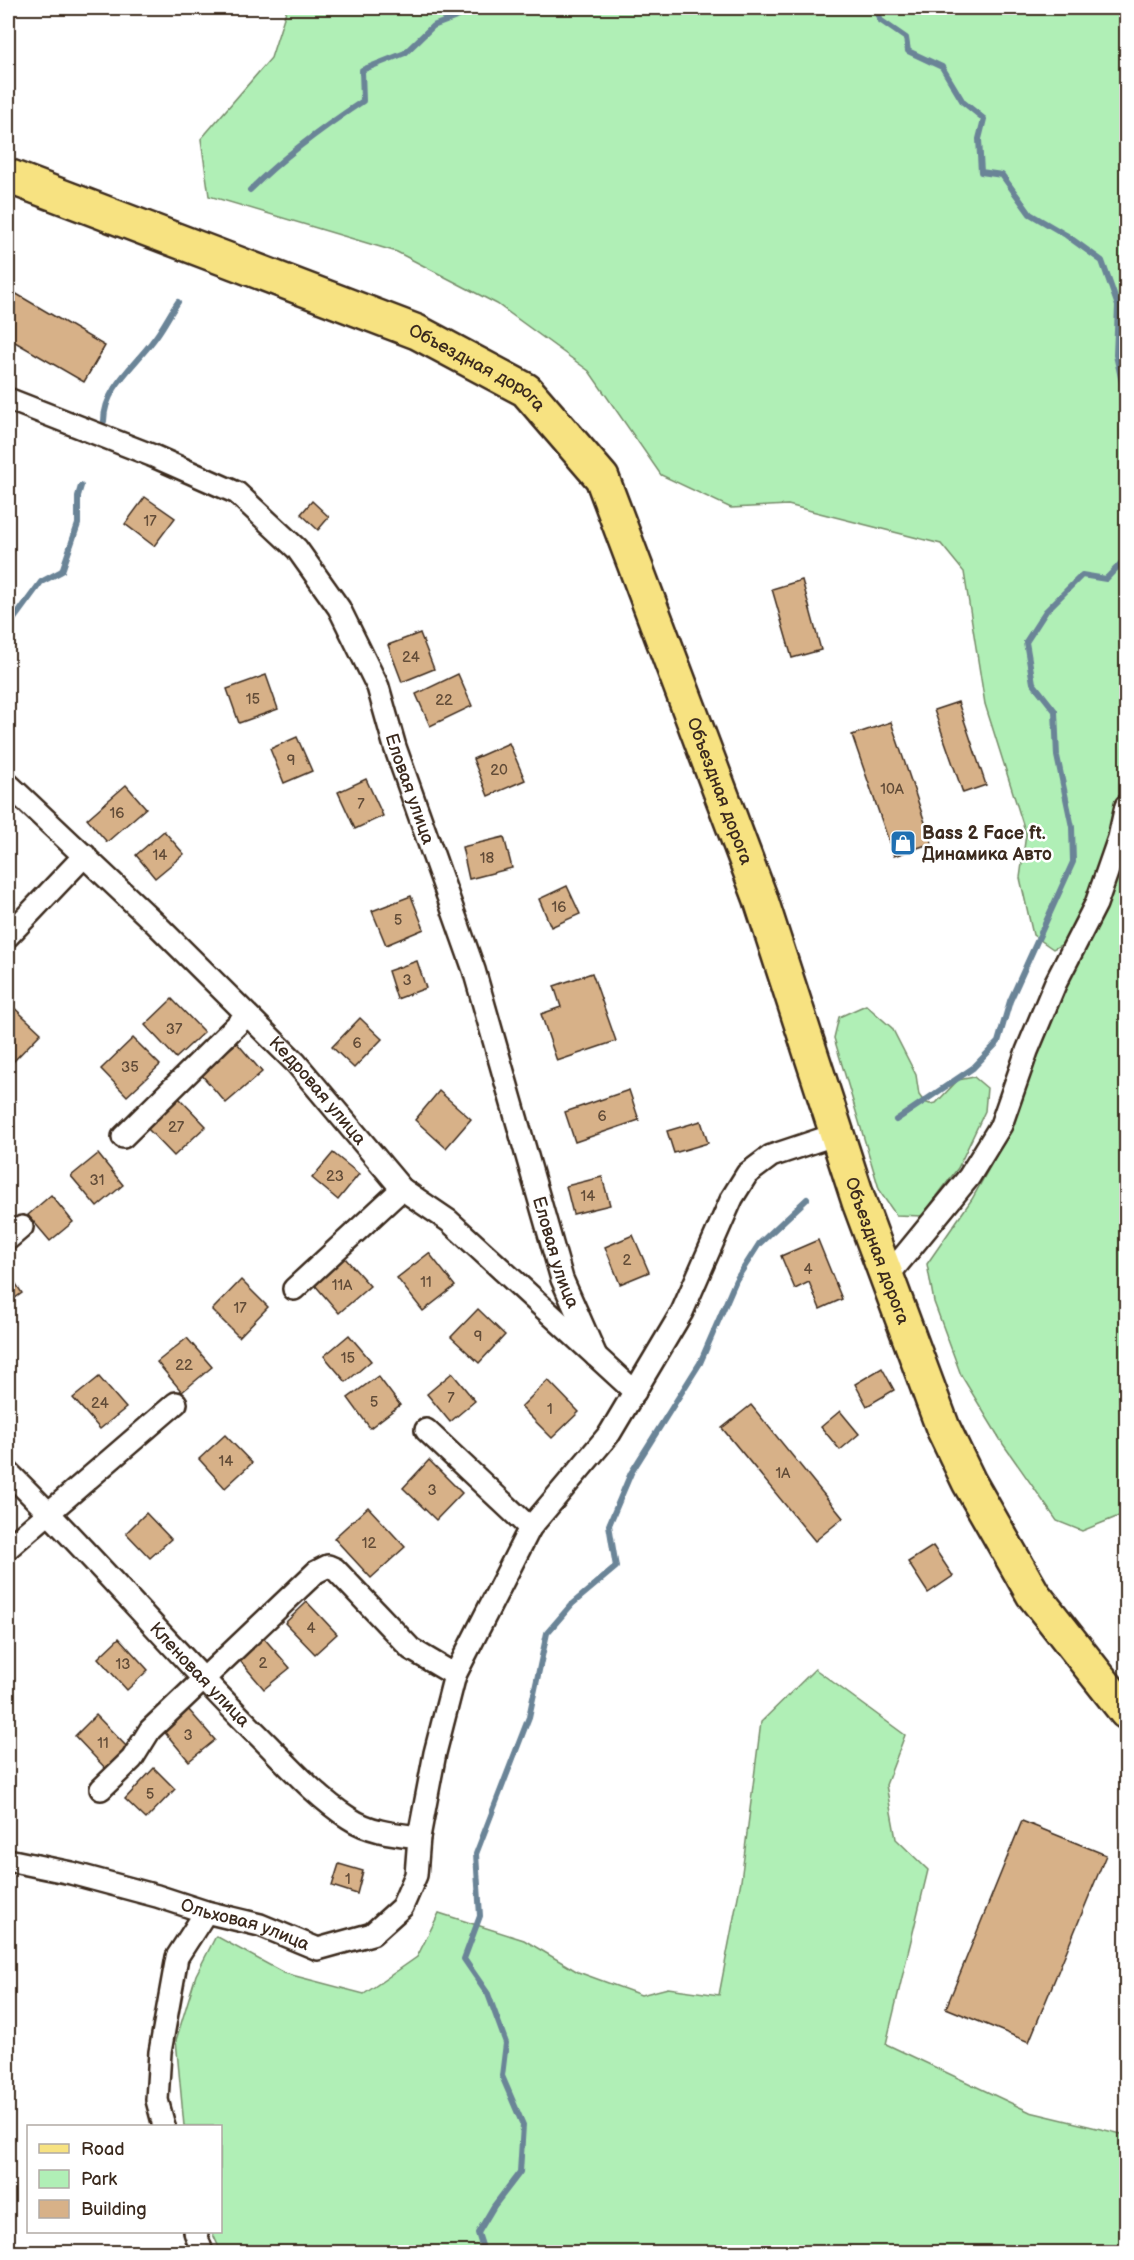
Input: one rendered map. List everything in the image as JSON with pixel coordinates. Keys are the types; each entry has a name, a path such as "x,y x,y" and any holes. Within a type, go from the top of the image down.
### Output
{"main road":[{"name":"Объездная дорога","path":"8,176 417,332 526,390 602,478 760,897 859,1202 943,1428 969,1482 1033,1594 1126,1712"}],"street":[{"name":"Еловая улица","path":"8,399 151,455 237,493 297,549 339,608 378,687 395,747 474,970 562,1279 596,1356"},
{"name":"Кедровая улица","path":"8,784 84,855 296,1063 402,1189 449,1221 634,1392"},
{"path":"887,1277 969,1178 1000,1125 1054,984 1096,904 1119,838 1126,806"},
{"path":"8,936 84,855"},
{"path":"123,1137 247,1015"},
{"name":"Ольховая улица","path":"8,1860 71,1873 260,1925 318,1948 372,1934 402,1907 416,1875 418,1837 435,1753 455,1675 530,1528 610,1433 682,1312 732,1197 747,1174 771,1155 837,1134"},
{"path":"294,1289 402,1189"},
{"path":"8,1548 176,1403"},
{"path":"426,1430 530,1528"},
{"name":"Кленовая улица","path":"8,1472 50,1513 204,1681 315,1792 350,1819 381,1833 418,1837"},
{"path":"101,1789 132,1759 150,1730 316,1572 328,1566 335,1569 411,1649 455,1675"},
{"path":"164,2125 158,2100 160,2052 177,1957 207,1912"},
{"path":"195,2233 202,2253"}],"green space":[{"path":"287,8 1126,8 1126,776 1116,822 1093,886 1065,943 1053,949 1033,935 1020,878 1026,834 985,704 964,572 941,544 788,505 731,508 661,475 589,371 497,304 397,252 209,196 201,139 271,58"},
{"path":"1126,827 1126,1509 1119,1516 1082,1531 1057,1521 1003,1444 961,1375 934,1302 927,1264 972,1199 1013,1125 1044,1027"},
{"path":"866,1005 892,1028 916,1075 919,1095 924,1102 936,1103 958,1080 974,1077 987,1088 985,1111 958,1168 922,1216 896,1215 880,1192 834,1038 839,1017"},
{"path":"815,1669 905,1735 886,1785 896,1839 928,1870 886,2044 1030,2112 1126,2135 1126,2252 221,2252 212,2233 222,2233 222,2125 184,2125 176,2040 196,1975 216,1936 284,1973 364,1994 417,1957 439,1913 524,1940 578,1972 641,1995 668,1988 719,1995 741,1881 761,1722"}],"building":[{"path":"8,289 105,346 84,382 8,338"},
{"path":"145,497 175,518 154,546 125,524"},
{"path":"312,501 329,517 318,530 301,514"},
{"path":"802,580 821,650 792,658 772,589"},
{"path":"420,633 434,669 402,682 388,645"},
{"path":"458,674 472,706 430,726 416,694"},
{"path":"266,675 278,709 239,723 227,689"},
{"path":"958,702 986,785 963,793 934,710"},
{"path":"891,722 932,843 894,856 852,735"},
{"path":"297,737 312,771 284,783 270,749"},
{"path":"509,743 525,780 488,796 473,759"},
{"path":"366,779 383,816 355,829 338,792"},
{"path":"126,785 146,808 107,842 87,819"},
{"path":"164,831 184,854 155,878 136,855"},
{"path":"504,837 512,868 469,879 462,847"},
{"path":"567,886 580,914 551,927 539,899"},
{"path":"8,893 15,902 8,909"},
{"path":"411,896 424,929 386,945 372,911"},
{"path":"417,961 426,988 397,999 388,971"},
{"path":"592,973 616,1041 557,1061 541,1014 561,1007 554,986"},
{"path":"172,999 204,1032 176,1058 145,1025"},
{"path":"8,1002 41,1033 10,1065 8,1062"},
{"path":"360,1018 382,1039 354,1068 332,1047"},
{"path":"133,1038 160,1065 127,1096 101,1069"},
{"path":"237,1043 262,1072 226,1103 200,1073"},
{"path":"629,1090 639,1120 575,1142 565,1112"},
{"path":"439,1091 471,1119 446,1148 415,1120"},
{"path":"179,1098 206,1126 174,1156 147,1128"},
{"path":"701,1121 708,1143 674,1153 667,1131"},
{"path":"333,1153 359,1174 338,1200 312,1178"},
{"path":"98,1154 123,1185 97,1207 71,1176"},
{"path":"602,1177 610,1205 573,1214 566,1186"},
{"path":"51,1195 73,1222 50,1241 28,1215"},
{"path":"633,1235 649,1272 620,1284 605,1247"},
{"path":"818,1240 842,1299 820,1309 809,1282 795,1289 781,1256"},
{"path":"429,1253 455,1286 423,1311 397,1278"},
{"path":"344,1257 370,1286 339,1313 314,1284"},
{"path":"8,1272 22,1293 8,1303"},
{"path":"241,1280 268,1307 239,1337 212,1310"},
{"path":"478,1309 505,1335 479,1363 451,1337"},
{"path":"349,1335 371,1361 346,1382 324,1356"},
{"path":"187,1338 212,1367 182,1392 157,1362"},
{"path":"882,1368 894,1390 867,1406 855,1384"},
{"path":"452,1373 475,1401 450,1422 427,1394"},
{"path":"378,1376 400,1405 370,1428 348,1398"},
{"path":"99,1377 126,1408 100,1429 73,1398"},
{"path":"548,1380 579,1412 552,1438 521,1407"},
{"path":"751,1405 843,1518 815,1541 722,1428"},
{"path":"840,1411 859,1434 840,1450 821,1427"},
{"path":"225,1435 252,1463 225,1488 199,1459"},
{"path":"429,1460 462,1493 436,1520 403,1488"},
{"path":"368,1507 405,1547 371,1578 334,1538"},
{"path":"146,1513 171,1539 150,1558 126,1533"},
{"path":"933,1546 953,1576 928,1593 908,1562"},
{"path":"307,1602 337,1634 315,1654 285,1623"},
{"path":"263,1637 290,1668 264,1689 237,1657"},
{"path":"119,1638 148,1670 127,1690 98,1658"},
{"path":"8,1688 15,1699 8,1704"},
{"path":"188,1709 215,1740 189,1761 162,1729"},
{"path":"96,1715 130,1750 108,1771 75,1736"},
{"path":"154,1768 175,1789 146,1819 125,1799"},
{"path":"1022,1821 1106,1855 1029,2042 946,2008"},
{"path":"339,1864 363,1871 357,1894 332,1886"}],"waterway":[{"path":"250,190 304,143 363,101 362,70 405,53 433,26 480,8"},
{"path":"875,8 880,20 906,38 908,51 942,67 963,102 984,119 979,139 981,172 1002,175 1030,214 1066,235 1102,261 1118,306 1116,355 1126,400"},
{"path":"104,421 105,409 114,388 156,337 178,302"},
{"path":"8,627 41,582 62,571 78,524 78,496 81,486"},
{"path":"896,1120 973,1068 998,1042 1010,1001 1073,862 1072,827 1057,756 1055,711 1033,683 1026,642 1046,611 1082,575 1106,579 1126,558"},
{"path":"484,2252 478,2233 494,2206 520,2172 523,2125 502,2076 506,2043 488,1994 464,1959 480,1916 476,1854 529,1717 547,1633 572,1604 616,1567 609,1525 631,1473 700,1363 736,1280 759,1244 807,1199"}],"place":[{"name":"Bass 2 Face ft. Динамика Авто","path":"903,843"}]}
